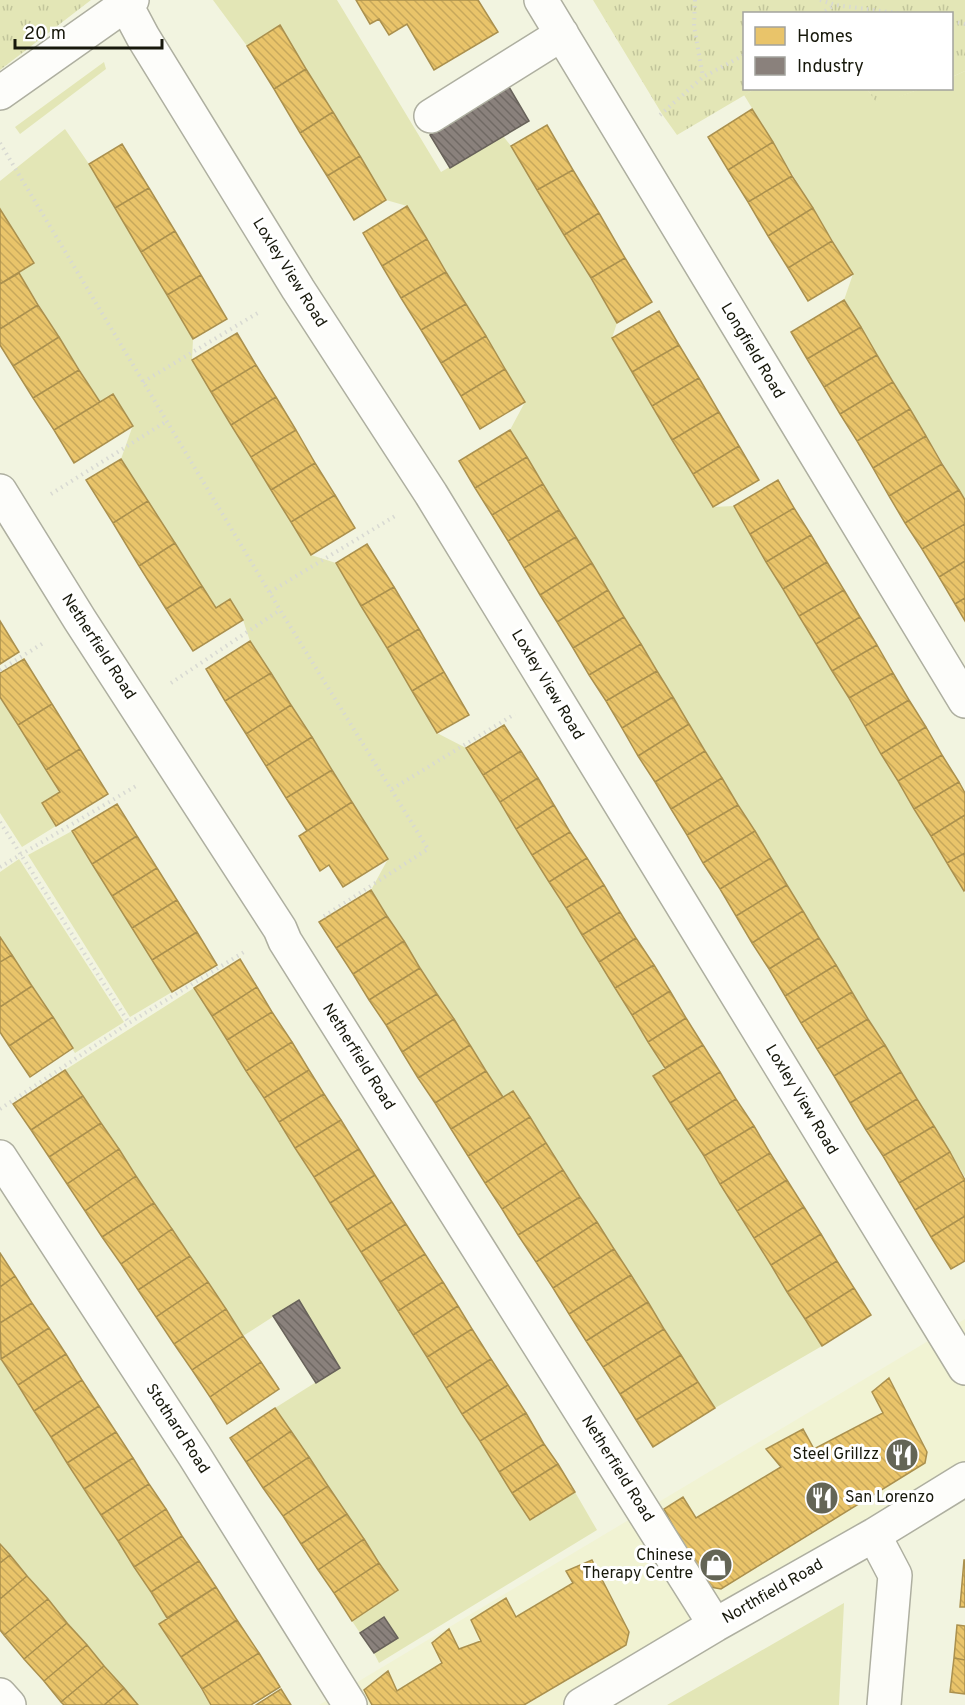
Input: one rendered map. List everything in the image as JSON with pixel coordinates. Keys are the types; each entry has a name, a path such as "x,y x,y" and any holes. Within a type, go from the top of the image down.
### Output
{"street":[{"name":"Longfield Road","path":"541,0 965,702"},
{"path":"0,93 129,2"},
{"name":"Loxley View Road","path":"129,2 143,37 298,289 431,494 965,1368"},
{"path":"431,116 562,34"},
{"name":"Netherfield Road","path":"8,503 80,620 283,935 715,1625"},
{"name":"Stothard Road","path":"0,1157 194,1455 350,1705"},
{"name":"Northfield Road","path":"581,1705 965,1479"},
{"path":"874,1534 895,1575 885,1705"},
{"path":"0,1695 9,1705"}],"path":[{"path":"695,0 694,26 703,77"},
{"path":"820,0 836,5 889,12"},
{"path":"823,12 836,5"},
{"path":"622,136 662,114 703,77 743,56"},
{"path":"0,143 280,610 428,849 129,1023 0,1109"},
{"path":"143,382 298,289"},
{"path":"8,503 167,422"},
{"path":"270,592 431,494"},
{"path":"136,706 280,610"},
{"path":"0,670 80,620"},
{"path":"392,789 551,692"},
{"path":"0,867 174,764"},
{"path":"0,822 129,1023"}],"shaded area":[{"path":"965,1319 965,1480 585,1705 319,1705"}],"green space":[{"path":"0,0 91,0 0,70"},
{"path":"213,0 337,0 441,172 503,136 511,146 617,323 612,338 712,507 734,506 965,893 965,1177 510,430 525,402 407,206 386,200 279,26 247,46"},
{"path":"593,0 965,0 965,71 953,77 953,12 743,12 743,90 753,90 677,135"},
{"path":"104,62 106,69 20,134 15,127"},
{"path":"965,71 965,500 844,300 853,274 744,95 753,90 868,90 878,104 917,90 953,90 953,77"},
{"path":"868,90 917,90 878,105"},
{"path":"65,129 89,164 193,339 192,360 311,555 336,563 437,733 466,748 665,1068 654,1076 822,1346 715,1408 513,1091 503,1097 371,890 388,859 250,641 243,620 230,599 216,608 121,459 133,425 113,394 100,402 19,273 34,263 0,209 0,181"},
{"path":"0,697 60,792 42,803 56,826 22,847 0,813"},
{"path":"72,831 172,992 130,1017 28,855"},
{"path":"19,859 124,1022 75,1053 0,937 0,872"},
{"path":"194,988 530,1520 575,1492 597,1530 379,1663 374,1653 398,1638 385,1617 360,1633 352,1621 397,1590 275,1408 340,1367 299,1300 243,1336 65,1070"},
{"path":"0,1358 167,1618 159,1624 211,1705 138,1705 0,1544"},
{"path":"844,1603 839,1705 667,1705"}],"building: Homes":[{"path":"356,0 478,0 498,32 434,70 407,24 389,35 379,19 370,24"},
{"path":"280,25 306,69 274,89 247,46"},
{"path":"306,69 333,112 300,133 274,89"},
{"path":"752,109 773,142 728,170 708,137"},
{"path":"333,112 360,156 327,176 300,133"},
{"path":"547,125 573,170 537,190 511,146"},
{"path":"773,142 792,176 748,202 728,170"},
{"path":"122,144 149,188 115,208 89,164"},
{"path":"360,156 386,200 354,220 327,176"},
{"path":"573,170 599,213 564,235 537,190"},
{"path":"792,176 813,208 768,236 748,202"},
{"path":"149,188 175,231 141,252 115,208"},
{"path":"407,206 427,239 382,266 363,233"},
{"path":"813,208 832,241 788,268 768,236"},
{"path":"0,209 34,263 0,284"},
{"path":"599,213 625,258 591,278 564,235"},
{"path":"175,231 201,275 167,295 141,252"},
{"path":"427,239 446,272 401,298 382,266"},
{"path":"832,241 853,274 808,301 788,268"},
{"path":"625,258 652,302 617,323 591,278"},
{"path":"446,272 466,304 421,330 401,298"},
{"path":"19,273 38,305 0,329 0,284"},
{"path":"201,275 227,319 193,339 167,295"},
{"path":"844,300 861,327 807,359 791,332"},
{"path":"466,304 486,336 441,363 421,330"},
{"path":"38,305 59,337 13,366 0,345 0,329"},
{"path":"659,311 679,345 632,372 612,338"},
{"path":"861,327 877,355 824,387 807,359"},
{"path":"237,333 256,365 211,392 192,360"},
{"path":"486,336 505,369 461,396 441,363"},
{"path":"59,337 79,370 33,398 13,366"},
{"path":"679,345 699,378 652,406 632,372"},
{"path":"877,355 893,382 840,414 824,387"},
{"path":"256,365 276,397 231,425 211,392"},
{"path":"505,369 525,402 480,429 461,396"},
{"path":"79,370 100,402 54,430 33,398"},
{"path":"699,378 719,412 672,440 652,406"},
{"path":"893,382 910,409 857,441 840,414"},
{"path":"113,394 133,426 74,463 54,430"},
{"path":"276,397 296,430 251,457 231,425"},
{"path":"910,409 926,436 873,468 857,441"},
{"path":"719,412 739,446 693,474 672,440"},
{"path":"296,430 315,463 271,490 251,457"},
{"path":"510,430 527,457 475,488 459,461"},
{"path":"926,436 942,464 889,496 873,468"},
{"path":"739,446 759,480 713,507 693,474"},
{"path":"527,457 543,484 492,515 475,488"},
{"path":"121,459 148,501 113,523 86,480"},
{"path":"315,463 335,495 291,522 271,490"},
{"path":"942,464 959,490 905,523 889,496"},
{"path":"778,480 794,508 750,534 734,506"},
{"path":"543,484 559,510 508,541 492,515"},
{"path":"959,490 965,500 965,524 922,549 905,523"},
{"path":"335,495 355,528 311,555 291,522"},
{"path":"148,501 175,543 139,566 113,523"},
{"path":"794,508 811,535 766,562 750,534"},
{"path":"559,510 576,537 524,568 508,541"},
{"path":"965,524 965,561 939,577 922,549"},
{"path":"811,535 827,562 783,589 766,562"},
{"path":"576,537 592,563 540,595 524,568"},
{"path":"175,543 202,586 166,609 139,566"},
{"path":"367,544 394,587 361,606 336,563"},
{"path":"965,561 965,598 955,604 939,577"},
{"path":"827,562 844,590 799,616 783,589"},
{"path":"592,563 608,590 557,622 540,595"},
{"path":"202,586 216,608 230,599 243,620 193,651 166,609"},
{"path":"394,587 419,629 387,648 361,606"},
{"path":"608,590 624,617 573,648 557,622"},
{"path":"844,590 860,617 816,644 799,616"},
{"path":"965,598 965,621 955,604"},
{"path":"624,617 641,644 589,675 573,648"},
{"path":"860,617 877,645 832,671 816,644"},
{"path":"0,621 19,652 0,664"},
{"path":"419,629 444,672 412,691 387,648"},
{"path":"250,641 271,673 225,701 206,669"},
{"path":"641,644 657,671 606,701 589,675"},
{"path":"877,645 893,673 849,698 832,671"},
{"path":"24,659 52,704 18,725 0,697 0,673"},
{"path":"657,671 673,697 622,728 606,701"},
{"path":"444,672 469,715 437,733 412,691"},
{"path":"271,673 291,705 246,734 225,701"},
{"path":"893,673 909,700 865,726 849,698"},
{"path":"673,697 689,724 638,756 622,728"},
{"path":"909,700 926,727 881,754 865,726"},
{"path":"52,704 80,749 46,770 18,725"},
{"path":"291,705 312,737 266,766 246,734"},
{"path":"689,724 705,751 655,782 638,756"},
{"path":"504,725 521,751 483,775 466,748"},
{"path":"926,727 942,755 898,781 881,754"},
{"path":"312,737 332,770 286,798 266,766"},
{"path":"80,749 108,794 56,826 42,803 60,792 46,770"},
{"path":"521,751 538,778 500,802 483,775"},
{"path":"705,751 722,778 671,809 655,782"},
{"path":"942,755 959,782 914,809 898,781"},
{"path":"332,770 352,802 307,831 286,798"},
{"path":"538,778 554,805 516,829 500,802"},
{"path":"722,778 738,805 687,835 671,809"},
{"path":"959,782 965,793 965,815 931,836 914,809"},
{"path":"352,802 388,859 343,887 329,865 320,871 299,836"},
{"path":"117,804 137,836 92,864 72,831"},
{"path":"554,805 570,832 532,855 516,829"},
{"path":"738,805 755,831 703,863 687,835"},
{"path":"965,815 965,853 947,863 931,836"},
{"path":"755,831 771,858 720,889 703,863"},
{"path":"570,832 587,858 549,882 532,855"},
{"path":"137,836 157,868 112,896 92,864"},
{"path":"965,853 965,890 964,891 947,863"},
{"path":"587,858 604,885 566,908 549,882"},
{"path":"771,858 787,885 736,916 720,889"},
{"path":"157,868 177,900 132,928 112,896"},
{"path":"604,885 620,912 582,935 566,908"},
{"path":"787,885 803,911 752,943 736,916"},
{"path":"371,890 387,916 336,948 319,922"},
{"path":"177,900 197,932 152,960 132,928"},
{"path":"803,911 819,938 769,969 752,943"},
{"path":"620,912 636,938 599,962 582,935"},
{"path":"387,916 404,941 353,974 336,948"},
{"path":"197,932 217,965 172,992 152,960"},
{"path":"0,937 12,955 0,962"},
{"path":"636,938 654,965 615,988 599,962"},
{"path":"819,938 836,965 785,996 769,969"},
{"path":"404,941 420,968 369,1000 353,974"},
{"path":"12,955 32,986 0,1007 0,962"},
{"path":"240,959 257,987 212,1016 194,988"},
{"path":"654,965 670,991 632,1015 615,988"},
{"path":"836,965 852,992 801,1023 785,996"},
{"path":"420,968 437,994 386,1025 369,1000"},
{"path":"32,986 53,1017 9,1046 0,1032 0,1007"},
{"path":"257,987 272,1012 227,1040 212,1016"},
{"path":"670,991 686,1018 648,1042 632,1015"},
{"path":"852,992 868,1019 817,1049 801,1023"},
{"path":"437,994 454,1019 402,1052 386,1025"},
{"path":"272,1012 292,1042 246,1071 227,1040"},
{"path":"53,1017 73,1048 30,1077 9,1046"},
{"path":"686,1018 703,1045 665,1068 648,1042"},
{"path":"454,1019 470,1045 418,1078 402,1052"},
{"path":"868,1019 885,1045 834,1076 817,1049"},
{"path":"292,1042 309,1070 264,1098 246,1071"},
{"path":"470,1045 486,1071 435,1103 418,1078"},
{"path":"703,1045 720,1072 670,1103 653,1076"},
{"path":"885,1045 901,1072 850,1103 834,1076"},
{"path":"65,1070 83,1096 31,1130 13,1104"},
{"path":"309,1070 324,1094 279,1122 264,1098"},
{"path":"486,1071 503,1097 451,1129 435,1103"},
{"path":"720,1072 736,1099 687,1130 670,1103"},
{"path":"901,1072 917,1099 866,1130 850,1103"},
{"path":"513,1091 530,1117 468,1156 451,1129"},
{"path":"324,1094 341,1120 295,1148 279,1122"},
{"path":"83,1096 101,1123 49,1157 31,1130"},
{"path":"736,1099 754,1126 704,1156 687,1130"},
{"path":"917,1099 934,1126 883,1156 866,1130"},
{"path":"530,1117 546,1143 485,1183 468,1156"},
{"path":"341,1120 359,1149 314,1177 295,1148"},
{"path":"101,1123 119,1149 67,1184 49,1157"},
{"path":"754,1126 770,1153 720,1184 704,1156"},
{"path":"934,1126 950,1152 899,1183 883,1156"},
{"path":"546,1143 563,1170 502,1209 485,1183"},
{"path":"119,1149 136,1176 85,1211 67,1184"},
{"path":"359,1149 375,1175 330,1203 314,1177"},
{"path":"950,1152 965,1180 915,1210 899,1183"},
{"path":"770,1153 787,1180 737,1211 720,1184"},
{"path":"563,1170 580,1197 518,1235 502,1209"},
{"path":"375,1175 392,1202 347,1230 330,1203"},
{"path":"136,1176 154,1203 102,1237 85,1211"},
{"path":"787,1180 804,1207 754,1238 737,1211"},
{"path":"965,1180 965,1216 931,1237 915,1210"},
{"path":"580,1197 597,1222 536,1262 518,1235"},
{"path":"392,1202 406,1224 361,1252 347,1230"},
{"path":"154,1203 172,1229 121,1264 102,1237"},
{"path":"804,1207 821,1234 771,1265 754,1238"},
{"path":"965,1216 965,1261 951,1269 931,1237"},
{"path":"597,1222 614,1249 553,1288 536,1262"},
{"path":"406,1224 425,1254 380,1282 361,1252"},
{"path":"172,1229 190,1256 138,1290 121,1264"},
{"path":"821,1234 837,1261 787,1292 771,1265"},
{"path":"614,1249 631,1275 569,1314 553,1288"},
{"path":"0,1253 15,1276 0,1287"},
{"path":"425,1254 443,1282 398,1311 380,1282"},
{"path":"190,1256 208,1282 156,1317 138,1290"},
{"path":"837,1261 854,1288 805,1319 787,1292"},
{"path":"631,1275 648,1302 586,1341 569,1314"},
{"path":"15,1276 32,1303 0,1323 0,1287"},
{"path":"208,1282 226,1309 174,1344 156,1317"},
{"path":"443,1282 458,1306 413,1335 398,1311"},
{"path":"854,1288 871,1315 822,1346 805,1319"},
{"path":"648,1302 664,1329 603,1367 586,1341"},
{"path":"32,1303 49,1328 1,1359 0,1323"},
{"path":"458,1306 472,1329 427,1357 413,1335"},
{"path":"226,1309 243,1336 192,1370 174,1344"},
{"path":"49,1328 66,1354 18,1385 1,1359"},
{"path":"472,1329 491,1359 446,1388 427,1357"},
{"path":"664,1329 681,1355 620,1394 603,1367"},
{"path":"243,1336 261,1362 210,1397 192,1370"},
{"path":"66,1354 82,1380 34,1411 18,1385"},
{"path":"681,1355 698,1382 636,1420 620,1394"},
{"path":"491,1359 508,1385 462,1414 446,1388"},
{"path":"261,1362 279,1389 227,1424 210,1397"},
{"path":"889,1378 927,1452 925,1463 721,1589 705,1586 664,1509 683,1497 696,1518 781,1467 766,1449 803,1429 814,1449 883,1413 872,1392"},
{"path":"82,1380 99,1406 51,1437 34,1411"},
{"path":"698,1382 715,1408 653,1447 636,1420"},
{"path":"508,1385 526,1413 480,1441 462,1414"},
{"path":"99,1406 116,1432 67,1463 51,1437"},
{"path":"275,1408 291,1431 246,1462 230,1438"},
{"path":"526,1413 544,1444 499,1472 480,1441"},
{"path":"291,1431 309,1457 263,1488 246,1462"},
{"path":"116,1432 133,1458 84,1489 67,1463"},
{"path":"544,1444 558,1464 512,1493 499,1472"},
{"path":"309,1457 328,1486 283,1516 263,1488"},
{"path":"133,1458 149,1484 101,1515 84,1489"},
{"path":"558,1464 575,1492 530,1520 512,1493"},
{"path":"149,1484 166,1509 118,1541 101,1515"},
{"path":"328,1486 347,1514 301,1544 283,1516"},
{"path":"166,1509 182,1536 134,1567 118,1541"},
{"path":"347,1514 364,1539 318,1570 301,1544"},
{"path":"182,1536 199,1561 151,1592 134,1567"},
{"path":"364,1539 379,1563 334,1593 318,1570"},
{"path":"0,1544 10,1555 0,1563"},
{"path":"10,1555 27,1576 0,1599 0,1563"},
{"path":"592,1560 629,1632 626,1645 524,1705 372,1705 364,1690 388,1671 397,1691 442,1663 432,1643 449,1629 459,1649 481,1641 471,1620 506,1598 516,1617 573,1583 566,1571"},
{"path":"964,1560 965,1607 960,1607"},
{"path":"199,1561 216,1587 167,1618 151,1592"},
{"path":"379,1563 398,1590 352,1621 334,1593"},
{"path":"27,1576 48,1599 4,1635 0,1630 0,1599"},
{"path":"216,1587 237,1620 181,1657 159,1624"},
{"path":"48,1599 67,1623 24,1659 4,1635"},
{"path":"237,1620 259,1653 202,1689 181,1657"},
{"path":"67,1623 87,1645 44,1681 24,1659"},
{"path":"957,1625 965,1626 965,1660 954,1658"},
{"path":"87,1645 104,1666 61,1702 44,1681"},
{"path":"259,1653 280,1687 251,1705 211,1705 202,1689"},
{"path":"954,1658 965,1660 965,1694 950,1692"},
{"path":"104,1666 124,1688 104,1705 64,1705 61,1702"},
{"path":"124,1688 138,1705 104,1705"},
{"path":"281,1689 291,1705 256,1705"}],"building: Industry":[{"path":"509,87 529,121 450,168 430,135"},
{"path":"299,1300 340,1368 316,1383 273,1316"},
{"path":"384,1617 398,1638 374,1653 360,1633"}],"place":[{"name":"Steel Grillzz","path":"902,1455"},
{"name":"San Lorenzo","path":"822,1498"},
{"name":"Chinese Therapy Centre","path":"716,1565"}]}
